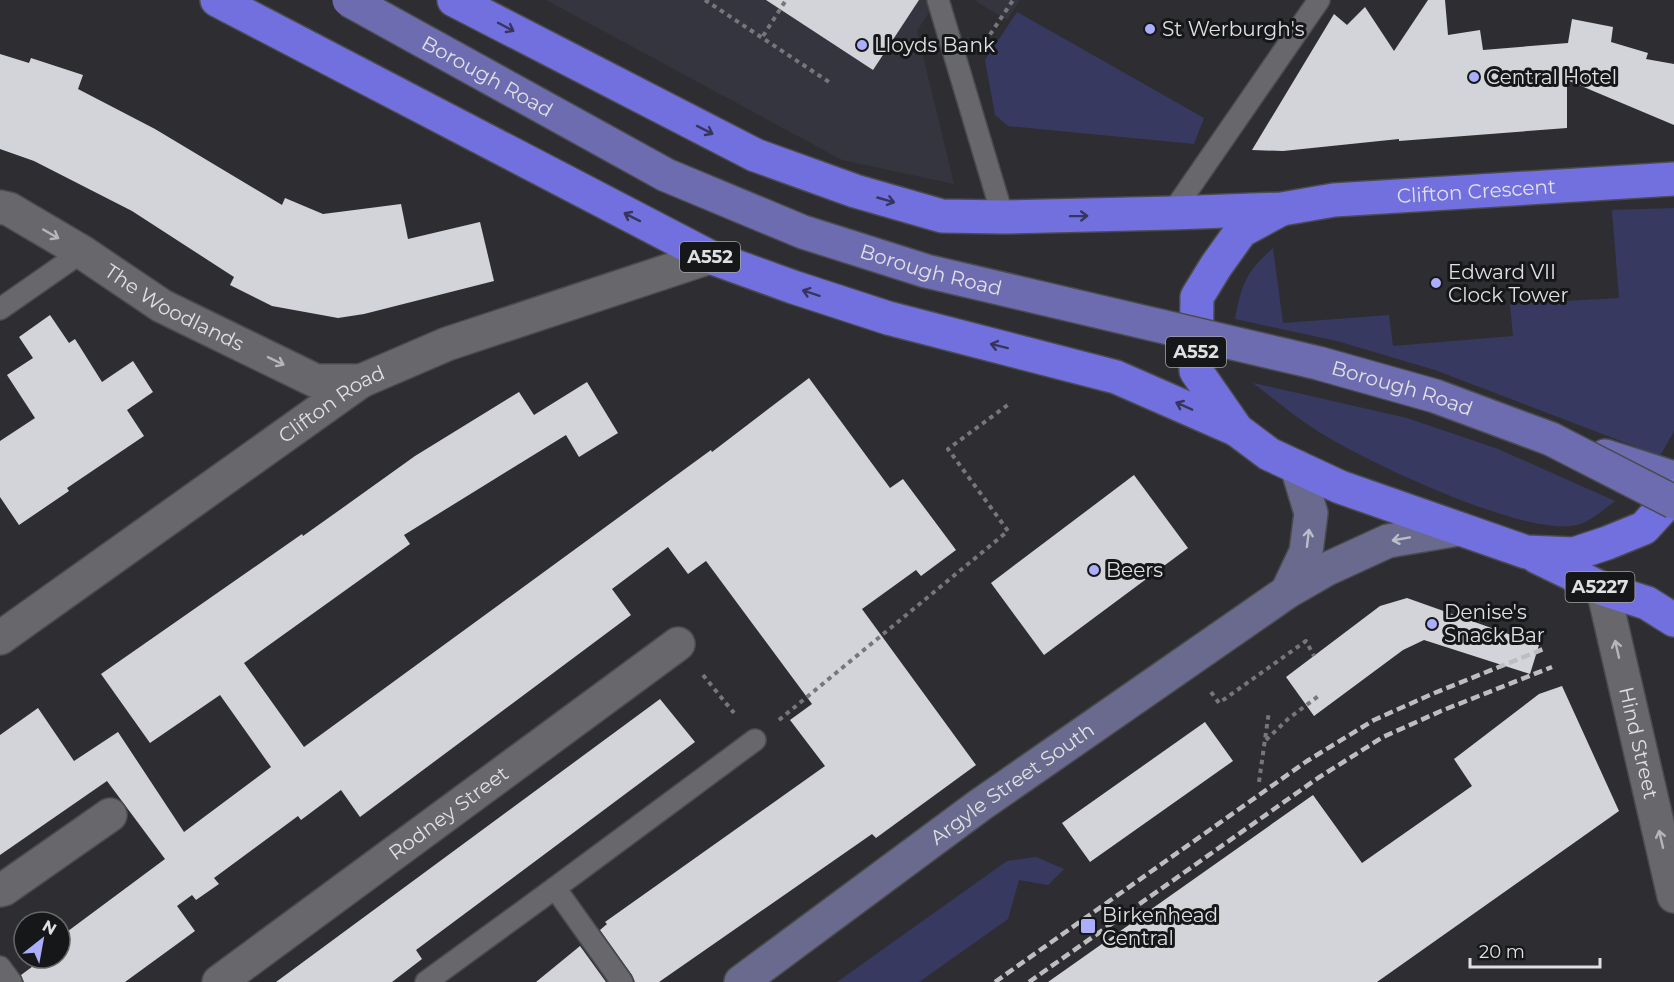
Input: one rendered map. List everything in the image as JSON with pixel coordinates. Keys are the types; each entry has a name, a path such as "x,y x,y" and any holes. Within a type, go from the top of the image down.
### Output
{"highway":[{"name":"A552","path":"217,0 710,257 888,318 1116,376 1237,430 1269,454 1340,487 1526,552 1574,554 1607,543 1644,528 1674,495"},
{"path":"454,0 755,155 855,191 942,216 1003,217 1282,208"},
{"name":"Clifton Crescent","path":"1282,208 1334,200 1673,179"},
{"name":"A552","path":"1237,430 1196,371 1197,297 1241,231 1282,208"},
{"name":"A5227","path":"1526,552 1603,589 1647,603 1674,620"}],"main road":[{"name":"Borough Road","path":"349,0 666,175 803,232 926,271 1318,363 1435,396 1551,439 1674,478"},
{"name":"Borough Road","path":"1551,439 1674,502"},
{"name":"Argyle Street South","path":"1287,592 1306,552 1311,513 1297,467"},
{"name":"Argyle Street South","path":"741,982 980,805 1287,592 1328,569 1388,541 1459,529"}],"street":[{"name":"The Woodlands","path":"0,207 9,209 82,252 162,306 316,381 361,381"},
{"name":"Clifton Road","path":"0,639 361,381 447,344 710,257"},
{"name":"Hind Street","path":"1603,589 1674,896"},
{"name":"Rodney Street","path":"219,982 678,644"},
{"path":"0,890 110,815"}],"lane":[{"path":"938,0 1003,217"},
{"path":"1172,213 1319,0"},
{"path":"0,309 82,252"},
{"path":"426,982 755,740"},
{"path":"555,888 622,982"},
{"path":"0,967 11,982"}],"path":[{"path":"705,0 763,36 829,82"},
{"path":"763,36 786,0"},
{"path":"993,31 1013,0"},
{"path":"678,644 755,740 1008,531 948,449 1009,404"},
{"path":"1266,740 1288,719 1321,694"},
{"path":"1259,782 1269,711"}],"shaded area":[{"path":"546,0 937,0 917,31 954,184 842,160"},
{"path":"974,0 1020,0 1007,20"},
{"path":"1017,12 1204,118 1194,144 1008,126 995,115 985,60"},
{"path":"1674,208 1674,431 1660,456 1435,370 1337,341 1235,319 1240,296 1247,279 1257,264 1273,248 1283,323 1389,315 1393,346 1513,336 1510,304 1619,298 1612,210"},
{"path":"1253,383 1407,418 1498,449 1615,501 1591,518 1576,525 1552,526 1520,520 1483,508 1404,476 1338,443 1300,419"},
{"path":"1036,857 1064,869 1048,885 1019,880 1008,919 919,982 837,982 1007,861"}],"building":[{"name":"Lloyds Bank","path":"766,0 919,0 873,70"},
{"path":"1428,0 1445,0 1448,35 1480,30 1483,50 1568,43 1572,19 1613,27 1611,42 1648,53 1646,59 1674,64 1674,125 1567,80 1567,128 1399,141 1399,139 1283,151 1252,150 1334,14 1347,25 1365,7 1394,51"},
{"path":"0,54 29,63 31,58 83,75 78,89 155,129 282,205 285,198 323,214 401,204 408,239 480,222 494,281 364,314 338,318 272,306 230,285 234,277 132,211 34,161 0,149"},
{"path":"50,315 69,343 75,339 102,382 133,361 153,392 127,410 144,436 67,488 69,491 19,525 0,497 0,441 35,418 7,375 33,358 19,337"},
{"path":"809,378 890,488 903,479 956,550 921,576 916,570 862,609 976,765 876,838 872,834 659,982 635,982 600,930 607,924 605,922 825,766 790,720 812,704 706,561 688,574 668,547 612,589 631,615 360,817 341,790 301,820 298,816 214,878 219,884 196,900 192,895 177,906 195,931 125,982 24,982 21,975 28,970 72,970 72,928 165,859 107,781 0,855 0,735 38,708 74,761 118,732 184,832 271,767 220,695 150,743 101,674 302,534 303,536 415,456 519,392 534,415 587,382 618,433 579,457 566,435 404,535 410,544 244,663 304,747 711,450 712,452"},
{"path":"1134,475 1188,548 1044,655 991,583"},
{"path":"1407,598 1539,645 1530,674 1424,640 1403,650 1314,716 1286,677 1380,606"},
{"path":"1562,686 1619,811 1377,982 1048,982 1313,795 1362,863 1472,786 1454,759 1539,694"},
{"path":"660,699 695,742 416,950 422,959 392,982 276,982"},
{"path":"1205,722 1233,761 1090,862 1062,823"},
{"path":"580,946 606,982 536,982"}],"railway":[{"path":"995,982 1307,761 1374,720 1546,648"},
{"path":"1029,982 1318,778 1383,737 1441,711 1552,667"}],"place":[{"name":"St Werburgh's","path":"1150,29"},
{"name":"Lloyds Bank","path":"862,45"},
{"name":"Central Hotel","path":"1474,77"},
{"name":"Edward VII Clock Tower","path":"1436,283"},
{"name":"Beers","path":"1094,570"},
{"name":"Denise's Snack Bar","path":"1432,624"},
{"name":"Birkenhead Central","path":"1088,926"}]}
